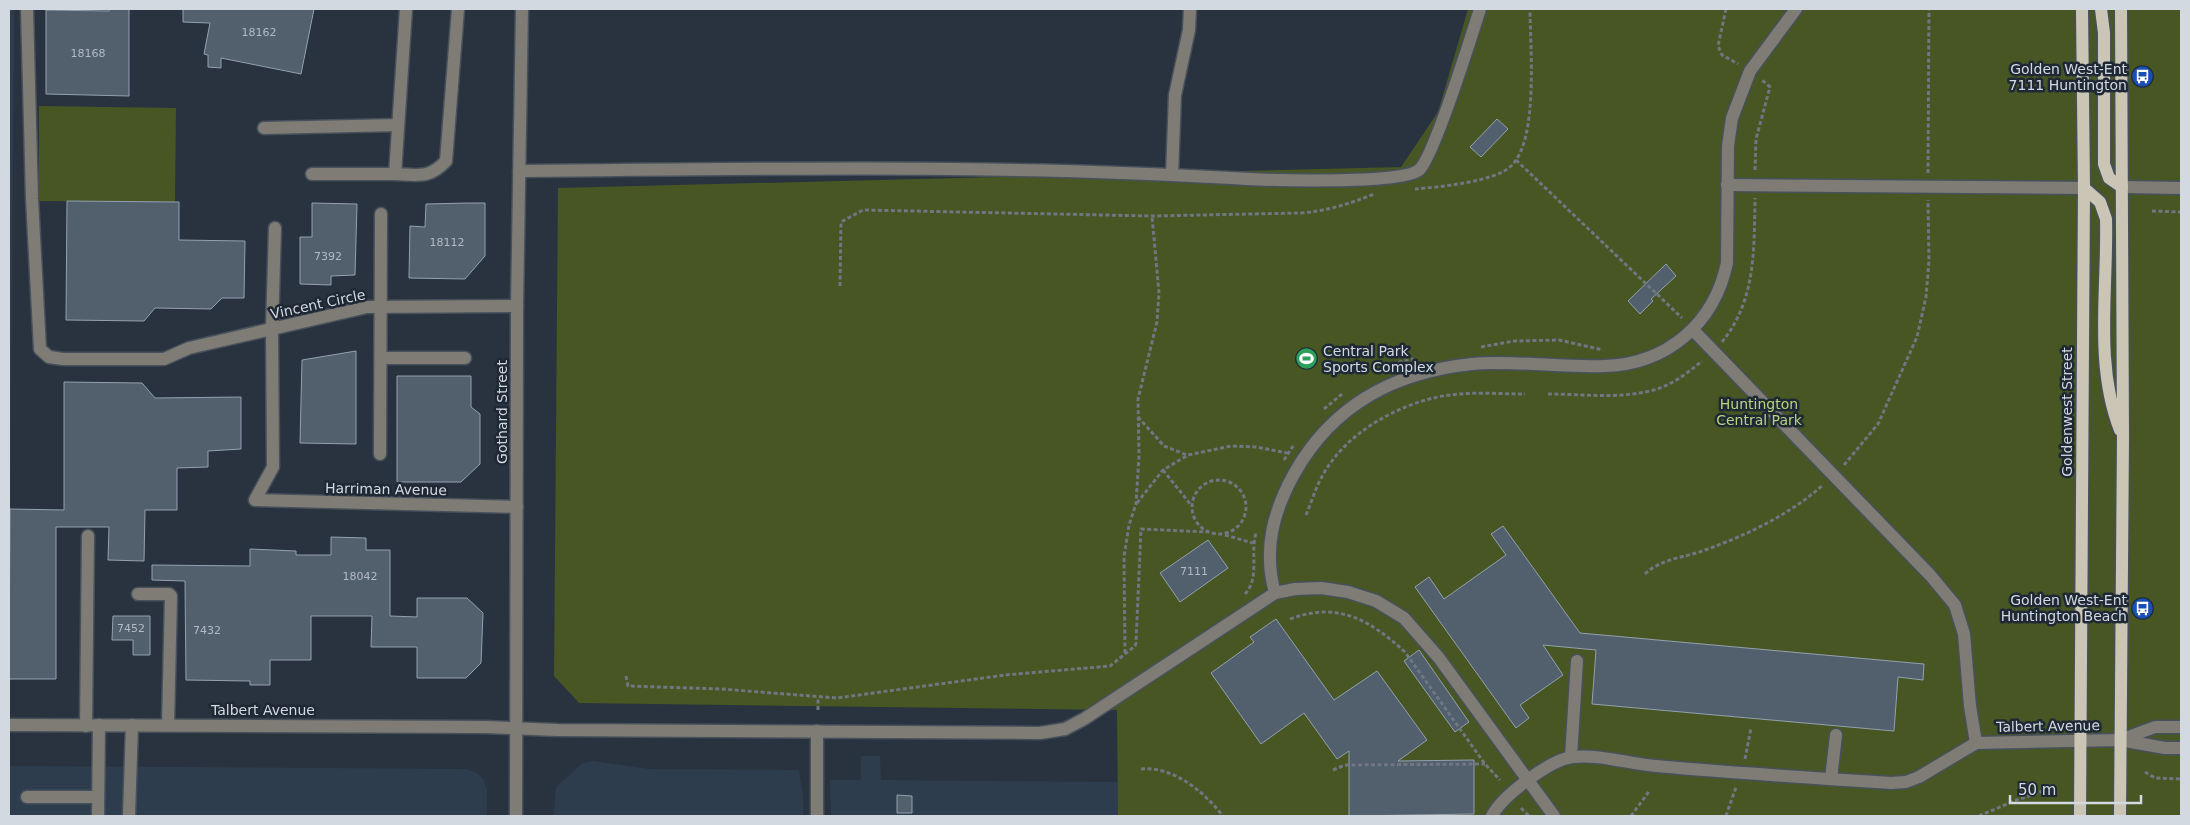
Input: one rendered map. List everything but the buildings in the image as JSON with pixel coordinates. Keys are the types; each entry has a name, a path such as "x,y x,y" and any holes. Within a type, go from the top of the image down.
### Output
{"main road":[{"name":"Goldenwest Street","path":"2080,816 2084,188 2082,9"},
{"path":"2101,9 2104,33 2104,164 2109,178 2122,186"},
{"path":"2120,816 2123,437 2122,9"},
{"path":"2084,188 2100,202 2106,219 2106,381 2112,408 2123,437"}],"street":[{"name":"Vincent Circle","path":"28,9 32,199 40,349 49,356 63,359 164,359 189,348 368,307 516,306"},
{"path":"395,174 406,9"},
{"path":"312,174 428,175 437,170 446,161 458,9"},
{"name":"Gothard Street","path":"516,816 516,306 522,9"},
{"path":"1172,175 1175,95 1189,30 1190,9"},
{"path":"519,171 839,169 1172,175 1263,180 1364,179 1403,176 1418,170 1428,156 1480,9"},
{"path":"1554,816 1439,658 1404,618 1376,601 1348,592 1321,588 1295,588 1275,593 1268,562 1276,516 1286,488 1302,458 1333,421 1375,390 1418,373 1473,364 1538,363 1605,366 1640,361 1670,347 1693,330 1707,314 1724,282 1728,264 1728,146 1732,118 1750,71 1796,9"},
{"path":"264,128 398,124"},
{"path":"1727,185 2084,188"},
{"path":"2122,186 2181,188"},
{"path":"380,454 382,214"},
{"path":"272,329 275,228"},
{"name":"Harriman Avenue","path":"272,329 273,467 255,500 517,507"},
{"path":"1492,816 1506,798 1528,780 1571,757 1587,757 1652,766 1891,783 1906,782 1934,769 1976,743 1970,706 1964,634 1955,605 1930,575 1693,330"},
{"path":"381,358 465,358"},
{"path":"86,726 88,536"},
{"name":"Talbert Avenue","path":"9,725 1040,733 1065,729 1084,719 1275,593"},
{"path":"138,594 169,594 171,596 168,725"},
{"path":"1571,757 1577,661"},
{"path":"98,816 99,725"},
{"path":"129,816 132,725"},
{"path":"2120,740 2155,727 2181,727"},
{"path":"817,731 817,816"},
{"path":"1831,779 1836,735"},
{"path":"2120,740 2165,748 2181,748"},
{"name":"Talbert Avenue","path":"1976,743 2120,740"},
{"path":"27,797 98,797"}],"path":[{"path":"1726,9 1718,46 1722,56 1741,66"},
{"path":"1928,174 1930,9"},
{"path":"1754,175 1756,139 1770,87 1760,78"},
{"path":"1516,160 1683,319"},
{"path":"1839,469 1878,424 1917,337 1926,297 1929,261 1928,197"},
{"path":"1721,343 1733,328 1744,306 1752,279 1754,198"},
{"path":"840,286 841,222 863,210 1152,216 1159,293 1157,322 1138,399 1140,456 1136,504 1129,525 1124,557 1125,654"},
{"path":"2152,211 2181,212"},
{"path":"1548,394 1632,394 1660,388 1686,375 1703,360"},
{"path":"1306,515 1324,472 1348,443 1378,420 1407,406 1439,397 1474,394 1526,394"},
{"path":"1138,417 1164,446 1188,455"},
{"path":"1136,504 1164,470 1188,455 1231,446 1256,447 1287,453"},
{"path":"1164,470 1192,506"},
{"path":"1207,532 1194,520 1192,506 1196,492 1205,483 1221,480 1235,485 1245,498 1246,512 1239,526 1224,534"},
{"path":"1645,574 1653,566 1703,551 1771,521 1806,500 1823,485"},
{"path":"626,676 628,686 721,689 837,698 1005,675 1110,666 1135,646 1136,643 1141,529 1224,534 1253,543"},
{"path":"1290,619 1307,612 1332,612 1365,620 1378,629 1405,652 1485,764 1500,780"},
{"path":"818,698 818,710"},
{"path":"1332,770 1345,765 1485,764"},
{"path":"1141,768 1150,768 1176,776 1208,798 1223,816"},
{"path":"2145,772 2162,779 2181,779"},
{"path":"1979,816 2014,800 2043,791 2052,785"},
{"path":"1631,816 1650,790"},
{"path":"1521,808 1529,816"}],"shaded area":[{"path":"9,9 14,9 9,683"},
{"path":"861,756 880,756 881,780 1119,782 1118,816 831,816 830,780 861,780"},
{"path":"593,761 649,769 799,770 803,796 803,816 554,816 557,786 583,763"},
{"path":"9,766 467,769 477,773 484,780 487,791 487,816 9,816"}],"green space":[{"name":"Huntington Central Park","path":"1468,9 2181,9 2181,816 1118,816 1117,710 579,703 554,676 558,188 1401,167 1438,112"},
{"path":"39,106 176,108 175,202 39,201"}],"place":[{"name":"Golden West-Ent 7111 Huntington","path":"2143,77"},
{"name":"Central Park Sports Complex","path":"1307,359"},
{"name":"Golden West-Ent Huntington Beach","path":"2143,608"}]}
